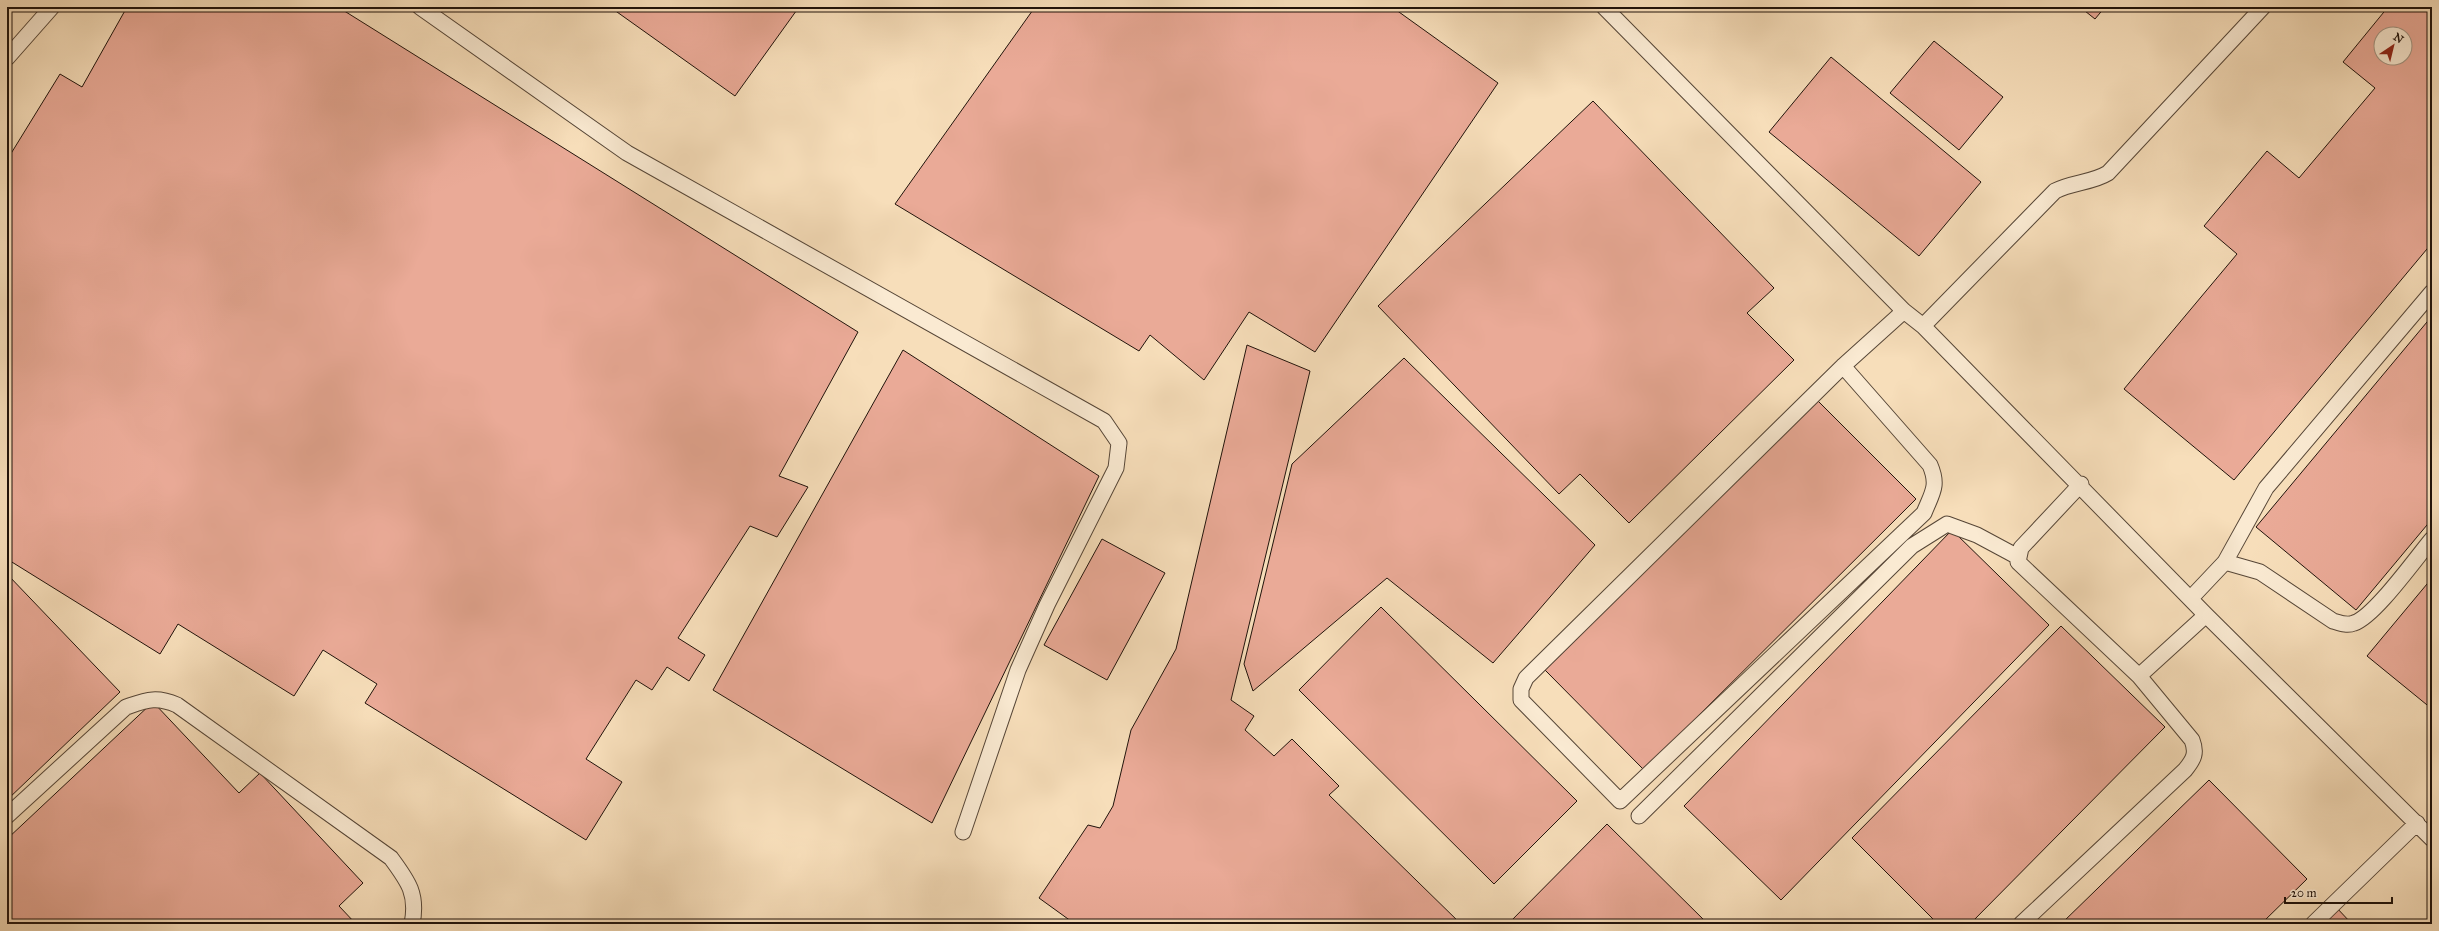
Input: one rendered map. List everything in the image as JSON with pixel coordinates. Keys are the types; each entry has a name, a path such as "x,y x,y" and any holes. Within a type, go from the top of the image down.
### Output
{"lane":[{"path":"7,58 52,7"},
{"path":"420,7 627,153 1104,421 1119,443 1116,468 1047,605 1018,670 963,832"},
{"path":"1604,7 1904,311 1922,326 2081,484 2206,615 2432,838"},
{"path":"1922,326 2055,191 2065,186 2100,178 2108,174 2263,7"},
{"path":"2191,598 2225,562 2266,488 2432,292"},
{"path":"1843,366 1930,465 1935,478 1935,488 1924,513 1620,801 1521,700 1521,689 1526,678 1843,366 1904,311"},
{"path":"2021,924 2185,770 2194,759 2196,750 2192,740 2139,676 2020,566 2018,557 2021,548 2081,484"},
{"path":"1639,816 1912,546 1947,524 1977,535 2018,557"},
{"path":"2225,562 2260,572 2333,621 2343,624 2353,624 2371,612 2432,539"},
{"path":"2139,676 2206,615"},
{"path":"7,816 126,707 146,700 163,699 177,705 391,858 410,885 415,907 412,924"},
{"path":"2313,924 2417,823"}],"building":[{"path":"127,7 338,7 858,332 779,476 808,487 777,537 750,526 678,638 705,655 689,681 667,667 652,690 636,680 586,759 622,782 586,840 365,703 377,684 323,650 294,696 178,624 160,654 7,559 7,160 60,74 82,87"},
{"path":"610,7 799,7 735,96"},
{"path":"1035,7 1392,7 1498,83 1315,352 1249,312 1204,380 1150,335 1139,351 895,204"},
{"path":"2080,7 2105,7 2095,19"},
{"path":"2388,7 2432,7 2432,243 2234,480 2124,389 2237,254 2204,226 2267,151 2299,178 2375,88 2343,62"},
{"path":"1934,41 2003,97 1959,150 1890,93"},
{"path":"1831,57 1981,182 1919,256 1769,132"},
{"path":"1593,101 1774,288 1747,313 1794,360 1629,523 1580,474 1559,494 1378,306"},
{"path":"2432,316 2432,519 2356,610 2256,527"},
{"path":"1247,345 1310,371 1231,700 1254,716 1245,730 1274,756 1292,739 1339,786 1329,795 1461,924 1075,924 1039,898 1088,825 1100,828 1113,806 1131,730 1176,649"},
{"path":"903,350 1099,476 932,823 713,690"},
{"path":"1404,358 1595,545 1493,663 1387,578 1253,691 1244,664 1292,464"},
{"path":"1817,400 1916,499 1644,770 1545,670"},
{"path":"1952,530 2049,625 1781,900 1684,806"},
{"path":"1102,539 1165,573 1107,680 1044,645"},
{"path":"7,574 120,692 7,800"},
{"path":"2432,578 2432,709 2367,656"},
{"path":"1381,607 1577,801 1494,884 1299,690"},
{"path":"2061,626 2165,727 1970,924 1938,924 1852,838"},
{"path":"153,702 239,793 260,773 363,883 339,906 356,924 7,924 7,839"},
{"path":"2209,780 2307,879 2261,924 2061,924"},
{"path":"1607,824 1708,924 1508,924"},
{"path":"2335,906 2352,924 2317,924"}]}
